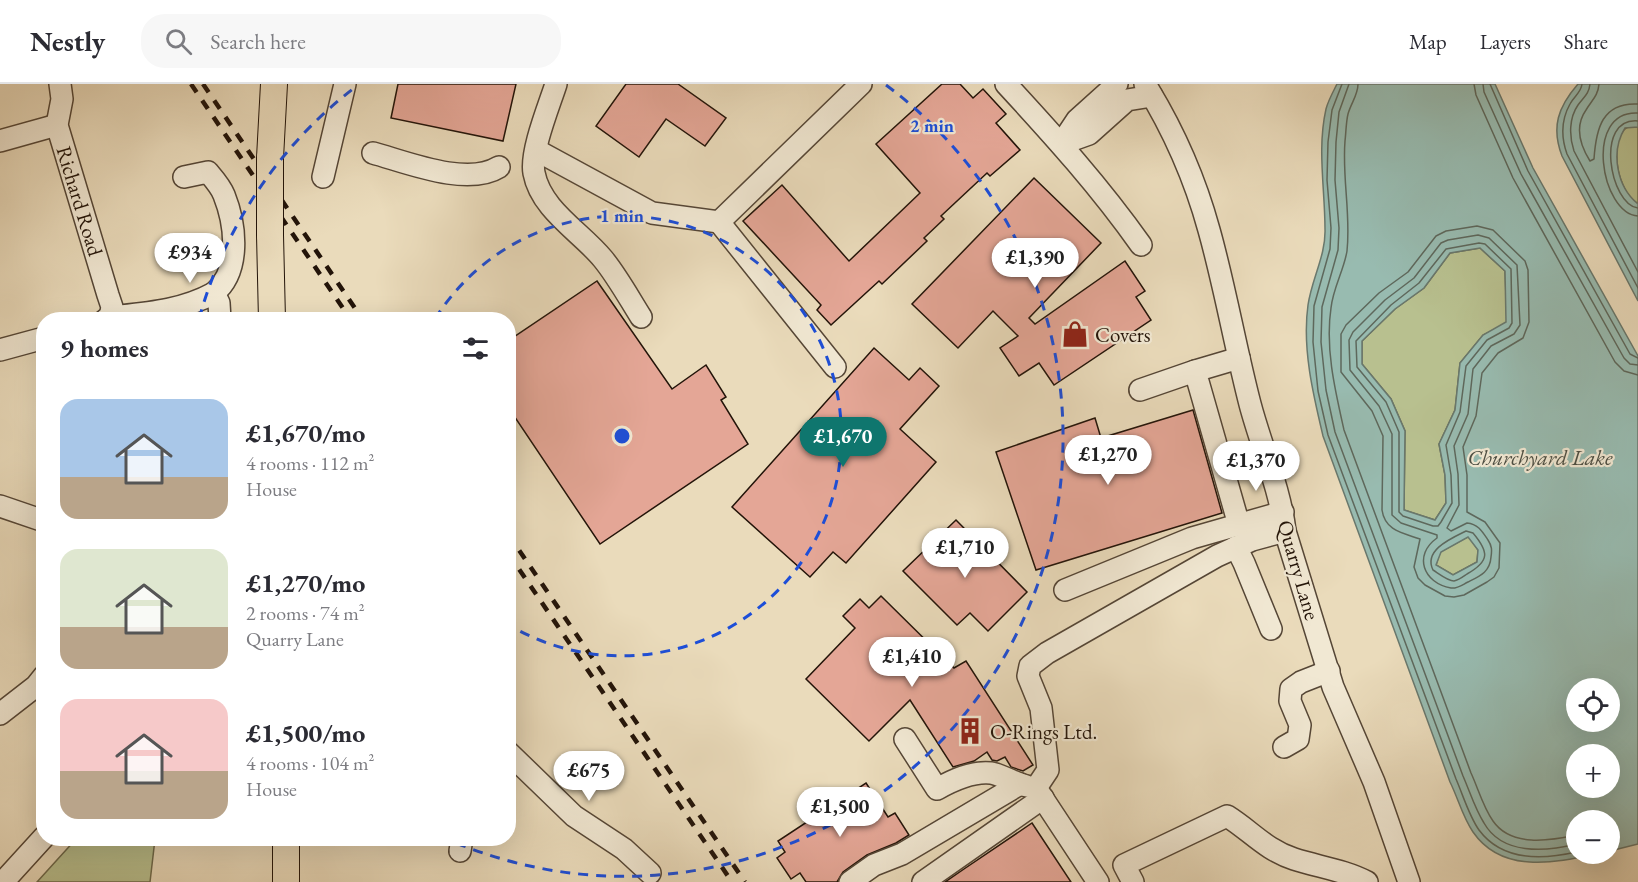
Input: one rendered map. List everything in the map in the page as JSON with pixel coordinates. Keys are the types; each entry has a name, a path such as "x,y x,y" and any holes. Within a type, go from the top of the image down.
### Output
{"main road":[{"path":"272,312 270,158 274,84"},
{"path":"286,846 286,882"}],"street":[{"name":"Richard Road","path":"60,84 62,99 57,125 108,295 111,307 109,312"},
{"path":"323,177 345,84"},
{"path":"556,84 536,150 534,172 539,188 550,206 603,259 641,317"},
{"path":"719,222 861,84"},
{"path":"1006,84 1116,209 1141,245"},
{"path":"1061,144 1077,120 1117,84"},
{"path":"1061,144 1089,134 1127,100 1148,90"},
{"name":"Quarry Lane","path":"1148,90 1185,161 1209,228 1250,405 1329,671 1374,782 1409,882"},
{"path":"0,141 57,125"},
{"path":"536,150 652,213 719,222 835,367"},
{"path":"373,153 451,174 489,174 499,167"},
{"path":"157,312 180,308 214,293 226,281 232,266 232,238 224,194 208,172 184,177"},
{"path":"214,293 219,303 220,312"},
{"path":"0,350 36,340"},
{"path":"1140,390 1239,358"},
{"path":"1195,371 1239,525"},
{"path":"0,506 36,518"},
{"path":"1065,590 1192,538 1239,525 1284,522"},
{"path":"923,882 1033,790 1048,770 1041,708 1028,676 1030,666 1047,653 1284,522"},
{"path":"1236,547 1271,629"},
{"path":"1284,747 1298,739 1300,725 1290,701 1291,689 1329,671"},
{"path":"0,714 36,686"},
{"path":"905,739 937,789 972,774 993,773 1033,790 1098,882"},
{"path":"516,760 574,816 624,849 650,873"},
{"path":"850,882 874,865 902,854 1033,790"},
{"path":"1133,882 1124,865 1227,816 1263,845 1294,859 1332,868 1367,882"},
{"path":"5,871 36,844"}],"green space":[{"path":"1630,126 1638,127 1638,204 1624,188 1617,162 1620,136"},
{"path":"1480,248 1505,271 1507,323 1483,335 1460,363 1455,410 1439,444 1445,475 1446,503 1435,520 1404,510 1405,431 1391,399 1362,364 1362,341 1395,309 1424,288 1450,253"},
{"path":"1469,536 1478,550 1477,562 1453,575 1436,565 1440,552"},
{"path":"70,846 154,846 150,882 37,882"}],"water":[{"name":"Churchyard Lake","path":"1337,84 1495,84 1533,168 1638,356 1638,844 1620,848 1620,810 1566,810 1566,860 1547,862 1514,860 1485,845 1466,821 1323,436 1316,404 1306,338 1308,305 1325,239 1322,139 1327,106","holes":["1480,248 1505,271 1506,322 1483,335 1460,363 1455,410 1439,444 1445,475 1446,503 1435,520 1404,510 1405,431 1391,399 1362,364 1362,341 1395,309 1424,288 1450,253","1468,537 1478,550 1477,562 1453,575 1436,565 1441,552"]},
{"path":"1578,84 1638,84 1638,127 1625,128 1620,137 1617,158 1618,169 1625,188 1638,204 1638,301 1562,156 1559,146 1558,118 1561,109"}],"building":[{"path":"398,84 516,84 503,141 391,118"},
{"path":"626,84 678,84 726,118 705,146 666,119 639,157 596,126"},
{"path":"942,84 960,84 973,98 983,89 1006,114 996,123 1020,150 990,176 987,173 941,216 944,219 924,238 927,241 882,284 879,281 831,325 817,310 821,305 743,221 782,185 849,261 920,193 876,144"},
{"path":"1034,178 1101,243 1029,318 1035,324 1125,261 1145,291 1136,297 1151,320 1054,385 1039,363 1019,376 1000,348 1018,336 993,311 958,348 912,304"},
{"path":"597,281 672,389 706,365 726,397 721,400 748,444 600,544 516,419 516,336"},
{"path":"874,348 909,380 920,368 939,386 900,429 936,462 846,563 833,552 810,577 732,507"},
{"path":"1193,410 1222,513 1036,570 996,452 1095,418 1101,438"},
{"path":"956,520 1027,592 988,631 970,613 957,625 903,571"},
{"path":"881,596 954,668 966,661 1033,765 1023,771 1011,767 1005,757 997,761 992,760 987,752 974,761 953,767 910,700 869,741 806,679 855,628 843,616 860,599 869,608"},
{"path":"866,783 888,817 895,813 909,835 867,855 843,872 837,882 806,882 800,873 791,879 777,858 785,852 778,841"},
{"path":"1032,823 1071,882 945,882 964,869"}],"railway":[{"path":"191,84 346,312"},
{"path":"203,84 358,312"},
{"path":"516,546 745,882"},
{"path":"516,565 732,882"}],"place":[{"name":"Covers","path":"1075,334"},
{"name":"O-Rings Ltd.","path":"970,731"}]}
